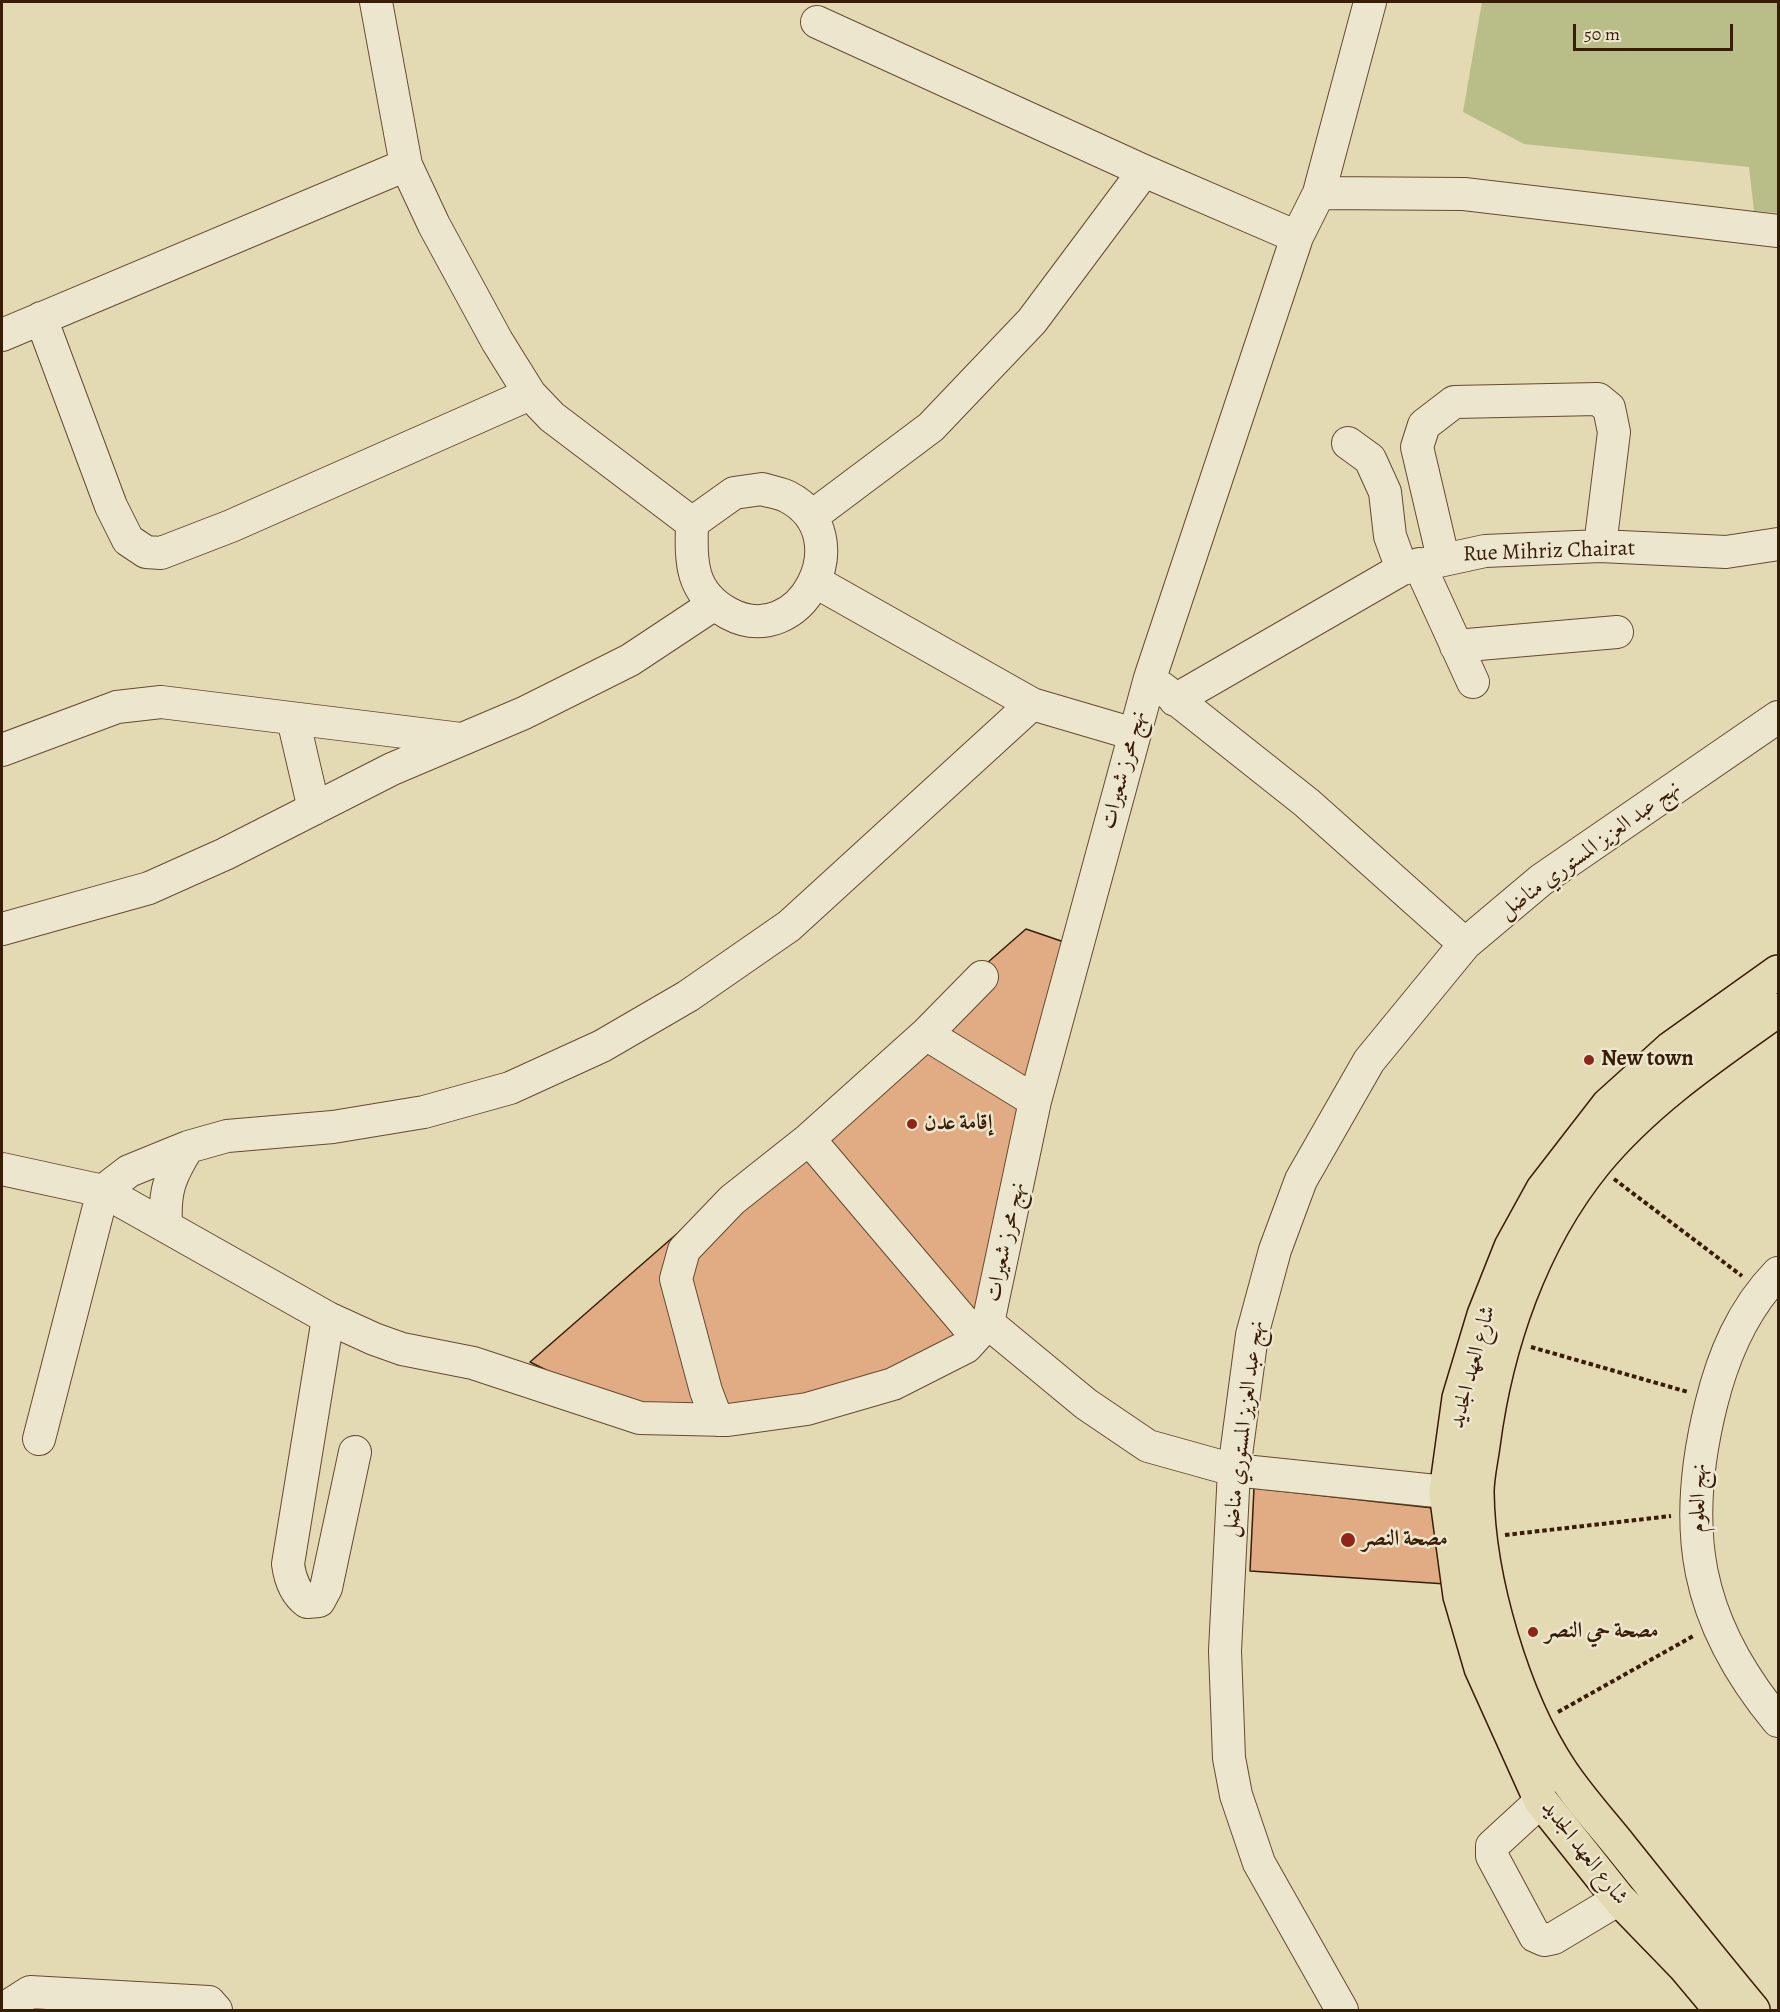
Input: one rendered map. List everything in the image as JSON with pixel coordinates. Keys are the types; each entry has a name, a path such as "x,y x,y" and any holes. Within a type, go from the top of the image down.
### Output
{"main road":[{"name":"شارع العهد الجديد","path":"1721,2010 1684,1966 1619,1899 1541,1801 1481,1668 1460,1596 1459,1398 1484,1315 1511,1247 1543,1189 1608,1105 1670,1049 1779,972"},
{"name":"شارع العهد الجديد","path":"1753,2010 1561,1771 1536,1724 1507,1655 1488,1584 1481,1538 1461,1491 1488,1409 1507,1340 1535,1261 1565,1203 1620,1134 1687,1074 1779,1010"}],"street":[{"path":"376,2 406,165 434,225 497,341 530,394 552,417 692,523"},
{"name":"نهج محرز شعيرات","path":"1370,2 1319,193 1297,237 1149,678 1035,1101 982,1330 1148,1446 1234,1470 1461,1491"},
{"path":"817,22 1144,171 1297,237"},
{"path":"2,334 406,165"},
{"path":"811,517 931,428 1032,321 1144,171"},
{"path":"1319,193 1464,194 1779,231"},
{"path":"41,318 111,506 128,540 146,552 160,553 231,526 530,394"},
{"path":"1473,682 1422,564 1418,447 1424,425 1455,402 1598,399 1609,408 1614,432 1600,546"},
{"path":"1348,443 1370,459 1385,492 1390,536 1422,564"},
{"path":"762,489 789,498 811,517 820,538 822,560 816,582 805,598 791,610 774,618 755,620 736,617 713,604 700,588 691,561 692,523 734,493 762,489"},
{"name":"Rue Mihriz Chairat","path":"1175,699 1422,564 1485,550 1600,546 1725,552 1779,544"},
{"path":"816,582 1032,704 1134,734"},
{"path":"2,929 149,888 392,769 524,713 630,660 713,604"},
{"path":"1456,646 1617,632"},
{"path":"1149,678 1307,803 1465,944"},
{"path":"2,750 117,707 161,702 462,739"},
{"path":"39,1439 104,1191 129,1171 188,1147 227,1136 333,1127 424,1112 510,1088 603,1046 688,996 789,926 1032,704"},
{"name":"نهج عبد العزيز المستوري مناضل","path":"1342,2010 1259,1863 1236,1795 1229,1758 1225,1651 1234,1470 1252,1335 1275,1250 1301,1180 1369,1061 1465,944 1541,880 1779,717"},
{"path":"293,719 314,809"},
{"path":"717,1420 706,1391 676,1279 684,1250 732,1200 809,1139 926,1034 982,977"},
{"path":"926,1034 1035,1101"},
{"path":"2,1169 104,1191 328,1318 402,1349 473,1363 640,1418 717,1420 807,1409 893,1384 966,1347 982,1330 809,1139"},
{"path":"166,1225 165,1200 171,1175 188,1147"},
{"name":"نهج العلوم","path":"1770,1282 1735,1333 1718,1375 1700,1450 1694,1514 1700,1566 1717,1623 1733,1660 1779,1721"},
{"path":"328,1318 288,1564 290,1579 300,1597 307,1602 319,1601 326,1588 355,1452"},
{"path":"1541,1801 1491,1846 1492,1856 1535,1936 1544,1940 1554,1938 1619,1899"},
{"path":"2,2010 30,1992 209,2002 216,2010"}],"path":[{"path":"1594,1165 1770,1282"},
{"path":"1507,1340 1712,1399"},
{"path":"1481,1538 1694,1514"},
{"path":"1536,1724 1717,1623"}],"green space":[{"path":"1482,2 1778,2 1778,213 1754,211 1749,167 1524,144 1463,112"}],"building":[{"name":"إقامة عدن","path":"1026,929 1064,942 981,1306 957,1344 890,1376 798,1399 639,1416 530,1362"},
{"name":"مصحة النصر","path":"1254,1488 1442,1509 1446,1584 1250,1571"}],"place":[{"name":"New town","path":"1589,1060"},
{"name":"إقامة عدن","path":"912,1124"},
{"name":"مصحة النصر","path":"1348,1540"},
{"name":"مصحة حي النصر","path":"1533,1632"}]}
